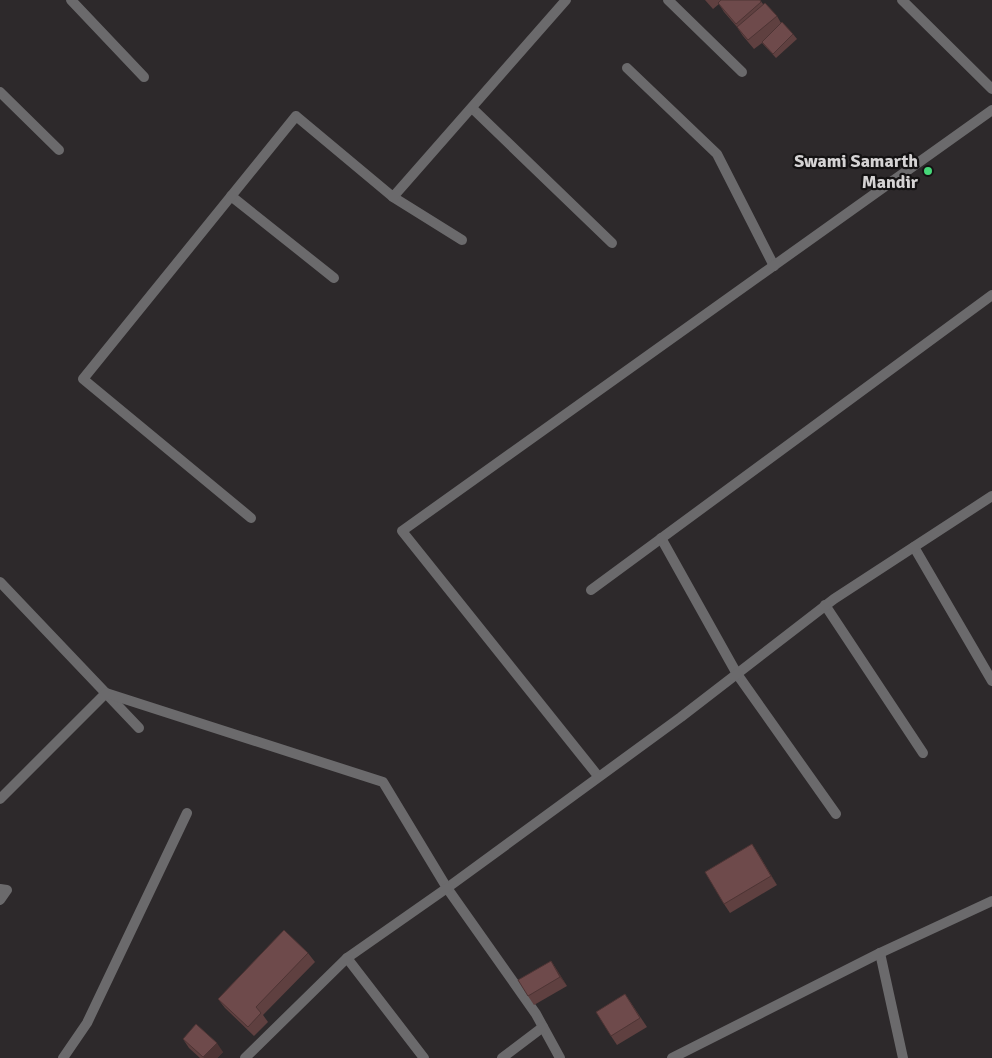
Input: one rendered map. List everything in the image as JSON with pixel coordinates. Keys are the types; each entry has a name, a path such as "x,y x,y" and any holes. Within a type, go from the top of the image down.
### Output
{"street":[{"path":"71,0 144,76"},
{"path":"393,197 566,0"},
{"path":"668,0 742,72"},
{"path":"902,0 992,89"},
{"path":"627,68 717,154 774,266"},
{"path":"0,92 59,150"},
{"path":"472,108 612,243"},
{"path":"598,776 402,531 992,110"},
{"path":"251,518 83,379 296,116 393,197 462,240"},
{"path":"231,196 334,278"},
{"path":"591,590 992,295"},
{"path":"245,1058 347,958 447,888 737,674 825,605 992,496"},
{"path":"662,538 737,674 836,814"},
{"path":"914,547 992,680"},
{"path":"0,582 139,728"},
{"path":"825,605 923,753"},
{"path":"0,798 106,693"},
{"path":"106,693 383,782 447,888 536,1014 560,1058"},
{"path":"63,1058 87,1023 187,813"},
{"path":"0,889 7,890 0,900"},
{"path":"672,1058 880,953 992,900"},
{"path":"880,953 903,1058"},
{"path":"347,958 424,1058"},
{"path":"502,1058 543,1027"}],"building":[{"path":"721,0 760,0 761,2 736,24 718,3"},
{"path":"765,3 777,16 748,40 737,27"},
{"path":"782,22 793,34 773,54 762,42"},
{"path":"752,844 771,876 724,904 705,872"},
{"path":"284,930 308,953 256,1007 261,1013 248,1027 218,999"},
{"path":"551,961 560,977 528,996 518,980"},
{"path":"625,994 640,1018 611,1036 596,1012"},
{"path":"196,1024 217,1043 203,1057 183,1039"}],"place":[{"name":"Swami Samarth Mandir","path":"928,171"}]}
